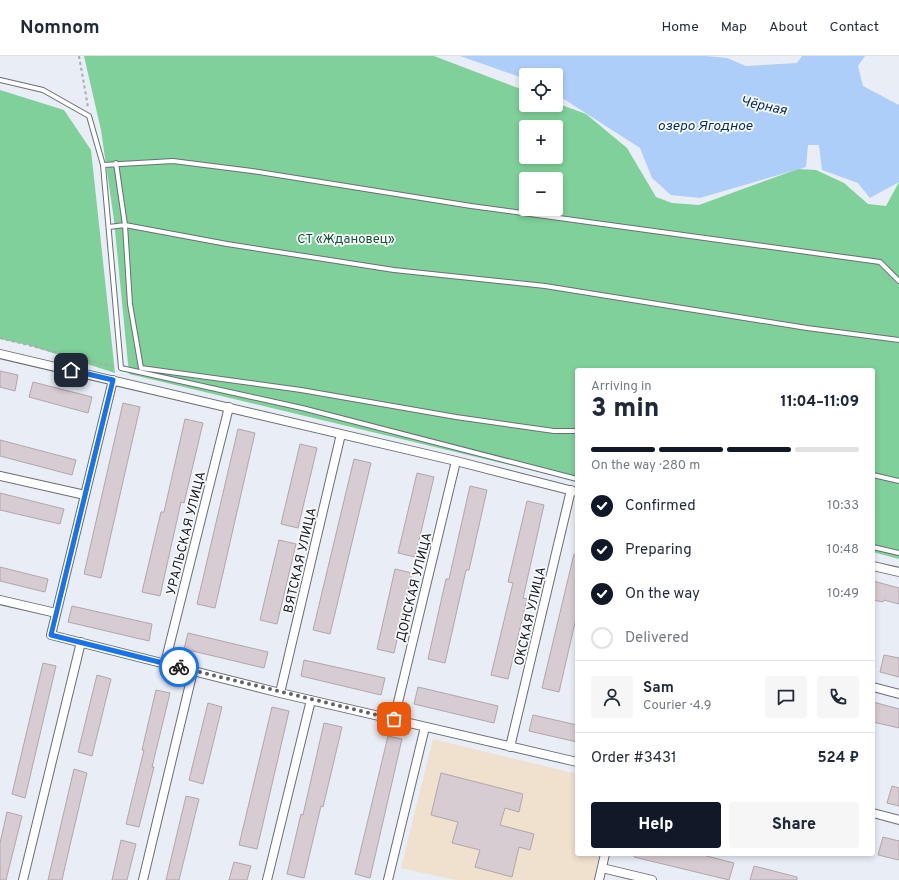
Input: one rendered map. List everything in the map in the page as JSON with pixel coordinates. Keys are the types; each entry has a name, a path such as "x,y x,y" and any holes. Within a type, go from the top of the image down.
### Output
{"street":[{"path":"0,354 456,461 574,491"},
{"path":"113,380 51,635 311,700 575,762"},
{"name":"УРАЛЬСКАЯ УЛИЦА","path":"165,664 229,407"},
{"name":"ВЯТСКАЯ УЛИЦА","path":"280,692 341,434"},
{"name":"ДОНСКАЯ УЛИЦА","path":"394,719 456,461"},
{"path":"0,476 85,495"},
{"name":"ОКСКАЯ УЛИЦА","path":"510,747 574,491"},
{"path":"875,566 899,572"},
{"path":"0,600 56,613"},
{"path":"23,880 81,642"},
{"path":"143,880 193,670"},
{"path":"875,688 899,694"},
{"path":"267,880 311,700"},
{"path":"388,880 425,727"},
{"path":"875,814 899,820"},
{"path":"599,880 605,856"},
{"path":"602,868 652,880"}],"lane":[{"path":"0,80 42,90 89,116 103,165 121,368 302,408 575,478"},
{"path":"103,165 116,163 173,161 252,171 471,206 880,262 899,281"},
{"path":"116,163 125,225 130,304 141,368 302,390 393,407 471,419 554,431 575,431"},
{"path":"109,227 125,225 227,244 394,270 545,286 807,328 899,340"},
{"path":"875,475 899,481"},
{"path":"875,548 899,553"}],"path":[{"path":"79,56 89,116"},
{"path":"0,338 121,368"}],"shaded area":[{"path":"433,739 575,774 575,856 600,856 594,880 455,880 401,868"}],"green space":[{"name":"СТ «Ждановец»","path":"84,56 434,56 519,88 519,112 563,112 563,106 586,114 627,148 656,197 672,203 699,205 798,169 816,170 844,183 868,204 886,206 899,182 899,559 875,553 875,368 575,368 575,481 129,374 114,220 101,130"},
{"path":"0,90 64,110 91,150 115,373 28,345 0,339"}],"water":[{"name":"озеро Ягодное","path":"460,56 706,56 727,58 746,66 797,63 802,56 865,56 858,66 863,86 899,105 899,182 870,198 858,183 822,170 819,145 808,145 806,167 700,198 671,195 652,178 640,148 563,98 563,68 519,68 519,77"}],"building":[{"path":"0,371 18,375 15,391 0,387"},
{"path":"33,382 92,397 88,413 29,397"},
{"path":"123,403 140,407 101,578 84,574"},
{"path":"185,419 203,423 184,503 181,502 160,596 142,592 161,512 164,512"},
{"path":"238,429 255,433 215,608 197,604"},
{"path":"0,440 76,460 72,475 0,456"},
{"path":"300,444 317,448 298,528 281,524"},
{"path":"354,459 371,463 330,634 313,630"},
{"path":"417,473 434,477 415,557 398,553"},
{"path":"470,486 487,490 469,570 466,570 445,663 428,659 446,579 449,579"},
{"path":"0,493 64,509 60,524 0,510"},
{"path":"527,501 544,505 523,598 527,599 508,679 491,675 513,583 508,582"},
{"path":"279,540 296,544 277,624 260,620"},
{"path":"574,554 575,623 559,692 542,688"},
{"path":"0,567 48,579 45,592 0,581"},
{"path":"395,569 412,573 394,653 377,649"},
{"path":"875,582 899,588 899,604 884,600 883,602 875,600"},
{"path":"72,606 152,624 149,641 68,622"},
{"path":"188,633 268,652 264,668 184,649"},
{"path":"884,655 899,658 899,677 880,672"},
{"path":"304,660 385,678 381,695 301,676"},
{"path":"43,663 56,666 25,798 12,794"},
{"path":"97,675 111,679 92,756 78,752"},
{"path":"418,687 498,706 494,723 414,704"},
{"path":"156,690 170,693 139,827 126,824 144,750 142,750"},
{"path":"208,703 222,707 203,784 189,780"},
{"path":"875,703 899,709 899,728 875,722"},
{"path":"272,707 289,711 257,849 239,845"},
{"path":"533,715 575,725 575,742 529,731"},
{"path":"324,723 342,727 304,878 287,874 301,814 303,815"},
{"path":"388,736 402,739 370,878 355,874"},
{"path":"74,769 87,773 62,880 48,880"},
{"path":"441,773 523,794 519,812 505,808 500,825 534,834 530,850 519,847 512,877 475,867 480,850 452,843 458,822 431,815"},
{"path":"892,786 899,788 899,806 887,803"},
{"path":"186,796 199,799 179,880 166,880"},
{"path":"7,812 22,816 6,880 0,880 0,843"},
{"path":"883,837 899,841 899,860 878,855"},
{"path":"121,840 136,844 127,880 112,880"},
{"path":"707,856 734,863 729,880 634,857"},
{"path":"234,862 251,866 247,880 229,880"},
{"path":"754,866 797,877 797,880 750,880"}],"way so far":[{"path":"179,667 394,719"}],"route":[{"path":"71,370 113,380 51,635 179,667"}],"water label":[{"name":"Чёрная","path":"764,105"}]}
